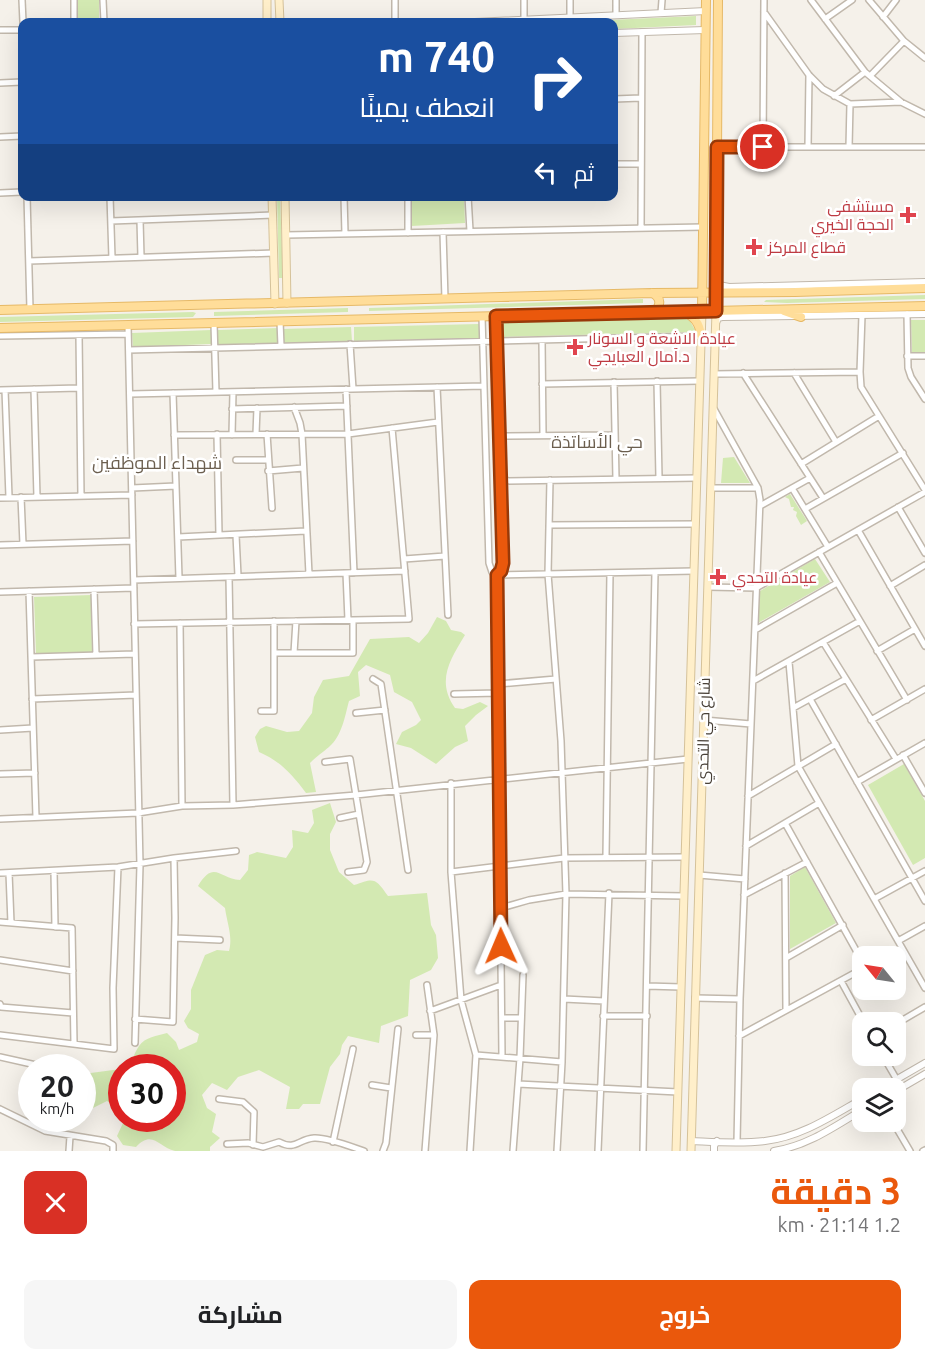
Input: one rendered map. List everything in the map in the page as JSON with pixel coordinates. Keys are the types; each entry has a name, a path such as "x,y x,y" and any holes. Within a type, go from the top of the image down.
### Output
{"main road":[{"path":"267,0 267,18"},
{"path":"279,0 280,18"},
{"path":"702,311 706,0"},
{"path":"716,311 718,0"},
{"path":"705,98 713,100 718,97"},
{"path":"705,115 713,112 718,115"},
{"path":"704,187 712,189 717,186"},
{"path":"704,204 709,200 717,203"},
{"path":"272,201 275,304"},
{"path":"285,201 287,303"},
{"path":"275,277 280,282 287,278"},
{"path":"0,328 128,325 197,314 211,306 652,292 925,288"},
{"path":"651,312 658,307 659,301 652,292"},
{"path":"771,292 765,296 763,301 766,308 801,316"},
{"path":"362,301 359,312 363,319"},
{"path":"348,302 352,311 348,319"},
{"path":"211,306 208,313 213,323"},
{"path":"0,310 197,314 213,323 925,306"},
{"path":"679,311 694,319 699,326 701,336"},
{"name":"شارع حي التحدي","path":"676,1151 702,311"},
{"name":"شارع حي التحدي","path":"691,1151 716,311"},
{"path":"700,368 703,362 708,361 713,364 714,371"},
{"path":"695,537 698,542 702,543 708,540 709,536"},
{"path":"694,558 696,552 702,550 708,557"},
{"path":"692,629 697,634 701,634 706,628"},
{"path":"691,657 699,652 705,659"}],"street":[{"path":"22,0 23,18"},
{"path":"74,0 74,18"},
{"path":"103,0 104,18"},
{"path":"395,0 395,18"},
{"path":"524,0 524,18"},
{"path":"570,0 570,18"},
{"path":"616,0 616,15"},
{"path":"661,13 662,0"},
{"path":"763,147 764,0"},
{"path":"811,0 868,74 901,102 925,114"},
{"path":"825,19 852,0"},
{"path":"869,0 904,41 925,58"},
{"path":"882,17 896,0"},
{"path":"607,18 616,15 706,11"},
{"path":"764,12 809,75 823,89 850,104 901,102"},
{"path":"0,30 18,30"},
{"path":"618,33 705,30"},
{"path":"641,228 642,32"},
{"path":"834,96 868,74 904,41"},
{"path":"808,147 809,75"},
{"path":"0,83 18,82"},
{"path":"618,99 641,99"},
{"path":"849,147 850,104"},
{"path":"0,137 18,136"},
{"path":"717,147 925,147"},
{"path":"618,164 641,164"},
{"path":"0,193 18,192"},
{"path":"27,201 30,309"},
{"path":"110,201 112,258"},
{"path":"344,201 345,234"},
{"path":"408,201 408,233"},
{"path":"468,201 470,231"},
{"path":"111,221 273,214"},
{"path":"140,220 141,257"},
{"path":"286,235 703,227"},
{"path":"443,232 445,299"},
{"path":"29,261 274,253"},
{"path":"716,278 718,284 726,287 795,289 925,282"},
{"path":"907,314 909,372 925,399"},
{"path":"715,324 717,319 722,317 925,314"},
{"path":"708,587 756,588 925,491 862,390 860,372 862,315"},
{"path":"482,316 489,563 492,572 497,575 694,571"},
{"path":"496,316 503,563 497,575 502,1056"},
{"path":"280,321 281,346"},
{"path":"213,323 216,392"},
{"path":"128,325 140,865 135,1043"},
{"path":"0,336 128,334"},
{"path":"79,335 81,496"},
{"path":"129,350 701,336"},
{"path":"542,340 543,435"},
{"path":"350,345 350,389 347,406 354,573"},
{"path":"907,356 925,356"},
{"path":"714,371 743,374 860,372"},
{"path":"794,373 836,442"},
{"path":"743,374 823,498"},
{"path":"657,381 659,478"},
{"path":"542,384 699,381"},
{"path":"614,382 616,479"},
{"path":"130,394 484,386"},
{"path":"437,387 448,615"},
{"path":"9,497 3,390 80,388"},
{"path":"34,389 37,497"},
{"path":"232,392 232,435"},
{"path":"173,393 179,578"},
{"path":"232,409 347,406"},
{"path":"294,407 302,434 309,574"},
{"path":"713,407 758,488 760,506 740,999 737,1142"},
{"path":"255,434 256,408"},
{"path":"801,464 879,416"},
{"path":"174,435 348,434 438,422"},
{"path":"134,624 409,619 392,428"},
{"path":"217,434 219,535"},
{"path":"267,434 272,508"},
{"path":"499,436 615,435"},
{"path":"0,450 7,449"},
{"path":"805,509 903,453"},
{"path":"236,460 268,460"},
{"path":"268,471 303,468"},
{"path":"501,481 697,478"},
{"path":"760,506 810,478"},
{"path":"550,480 548,574 562,773 566,894 562,1086 557,1151"},
{"path":"0,498 81,496 176,486"},
{"path":"711,488 758,488"},
{"path":"792,488 828,547"},
{"path":"21,497 23,544"},
{"path":"898,507 924,550"},
{"path":"549,525 695,524"},
{"path":"858,530 925,646"},
{"path":"178,537 306,531"},
{"path":"236,535 238,576"},
{"path":"0,545 133,541"},
{"path":"819,552 907,700"},
{"path":"404,559 445,556"},
{"path":"890,586 925,565"},
{"path":"134,580 405,571"},
{"path":"643,1151 655,572"},
{"path":"274,653 353,653 346,573"},
{"path":"606,856 610,573"},
{"path":"230,577 233,805"},
{"path":"755,630 837,583"},
{"path":"0,592 134,588"},
{"path":"94,589 96,655"},
{"path":"29,591 36,817"},
{"path":"261,711 274,711 274,621"},
{"path":"294,653 296,621"},
{"path":"753,681 860,621"},
{"path":"180,623 182,806"},
{"path":"877,651 915,629"},
{"path":"823,642 896,759"},
{"path":"31,657 135,654"},
{"path":"789,662 798,766 901,946"},
{"path":"373,679 381,684 408,870"},
{"path":"498,684 556,679"},
{"path":"793,708 846,679"},
{"path":"872,720 925,689"},
{"path":"454,694 498,693"},
{"path":"32,699 136,695"},
{"path":"810,699 925,901"},
{"path":"356,713 385,710"},
{"path":"704,720 751,724"},
{"path":"0,730 33,728"},
{"path":"857,782 925,742"},
{"path":"748,796 836,744"},
{"path":"903,755 925,793"},
{"path":"325,762 350,759 367,862 364,870 348,872"},
{"path":"0,819 138,813 182,806 233,805 356,795 688,759"},
{"path":"0,774 35,773"},
{"path":"451,783 451,872 461,1000 476,1054 470,1151"},
{"path":"746,846 819,803"},
{"path":"340,818 358,814"},
{"path":"785,823 854,946"},
{"path":"0,873 140,865 174,858 236,851"},
{"path":"451,872 564,858 685,857"},
{"path":"135,1019 173,1022 174,858"},
{"path":"744,895 807,862"},
{"path":"0,1035 114,1048 113,988 118,867"},
{"path":"54,871 56,927"},
{"path":"874,899 925,871"},
{"path":"9,873 10,923"},
{"path":"785,873 786,1010"},
{"path":"699,875 745,879"},
{"path":"598,1151 609,893"},
{"path":"501,908 529,900 566,894 684,896"},
{"path":"0,922 72,928 74,1043"},
{"path":"786,958 843,925"},
{"path":"898,941 925,926"},
{"path":"175,939 220,940"},
{"path":"906,955 925,988"},
{"path":"0,960 72,971"},
{"path":"513,1151 523,975"},
{"path":"739,1036 852,975"},
{"path":"841,981 858,1012"},
{"path":"425,1151 434,1035 427,985"},
{"path":"430,1011 501,985"},
{"path":"647,986 681,987"},
{"path":"695,998 740,999"},
{"path":"564,999 604,1001"},
{"path":"0,1004 1,1007 73,1013"},
{"path":"906,1018 925,1007"},
{"path":"603,1016 647,1016"},
{"path":"502,1018 521,1018"},
{"path":"383,1151 386,1143 398,1029"},
{"path":"416,1035 434,1035"},
{"path":"333,1142 354,1049"},
{"path":"476,1054 562,1062"},
{"path":"0,1057 18,1061"},
{"path":"900,1078 925,1063"},
{"path":"908,1084 923,1075 919,1073 918,1067"},
{"path":"904,1075 908,1078 908,1084"},
{"path":"518,1084 678,1092"},
{"path":"372,1085 391,1088"},
{"path":"219,1099 243,1102 254,1112 253,1145"},
{"path":"691,1141 765,1141 816,1126 852,1105"},
{"path":"0,1108 45,1131 106,1141 113,1145 113,1151"},
{"path":"774,1151 796,1149 852,1116"},
{"path":"899,1132 910,1151"},
{"path":"69,1151 70,1136"},
{"path":"227,1144 253,1145 263,1149 279,1142 286,1146 297,1146 315,1138 364,1151"},
{"path":"714,1151 717,1142"}],"green space":[{"path":"76,0 99,0 99,18 77,18"},
{"path":"696,16 696,25 618,29 618,20"},
{"path":"277,201 280,201 283,278 279,278"},
{"path":"410,201 464,201 465,223 412,226"},
{"path":"925,295 925,299 764,302 766,300"},
{"path":"643,299 643,303 369,311 369,308"},
{"path":"348,308 348,312 214,316 214,312"},
{"path":"196,313 193,317 0,322 0,317"},
{"path":"677,314 690,321 696,332 501,337 501,319"},
{"path":"911,320 925,320 925,352 912,352"},
{"path":"479,324 479,338 354,341 354,327"},
{"path":"351,327 352,341 283,343 282,329"},
{"path":"280,328 280,343 218,345 218,330"},
{"path":"211,330 211,344 133,347 132,333"},
{"path":"734,457 750,483 721,483 723,458"},
{"path":"790,494 807,521 801,525 796,516 797,512 793,510 794,507 791,507 789,499 785,497"},
{"path":"815,559 830,582 758,623 760,591"},
{"path":"91,595 92,652 36,654 34,597"},
{"path":"437,617 446,621 451,630 465,635 447,671 446,689 449,698 455,708 463,709 480,702 488,706 465,726 468,741 455,747 436,764 411,748 396,744 402,732 421,720 412,702 394,692 390,675 366,665 358,672 360,696 349,701 337,737 310,763 316,792 306,793 285,769 259,752 255,737 260,729 266,726 287,732 299,731 312,713 314,697 323,680 349,676 370,639 409,637 419,643"},
{"path":"904,764 925,801 925,858 913,865 868,785"},
{"path":"330,803 336,822 330,834 330,850 339,872 354,885 374,881 388,896 427,893 431,925 436,935 438,958 431,970 410,980 408,1016 381,1026 379,1043 348,1036 342,1045 340,1054 330,1067 320,1104 303,1104 299,1109 286,1109 290,1087 259,1070 238,1077 227,1090 212,1083 202,1095 207,1108 216,1114 212,1132 220,1138 210,1147 210,1151 175,1151 152,1140 142,1142 136,1147 123,1145 117,1136 119,1132 186,1132 186,1054 134,1054 144,1041 167,1033 176,1042 179,1050 197,1042 199,1034 188,1028 184,1021 191,1009 191,990 205,955 217,950 229,951 230,940 225,908 198,886 208,874 213,872 240,880 248,870 249,855 257,852 286,858 293,847 292,830 308,833 314,823 312,810"},
{"path":"805,867 836,923 790,949 790,876"},
{"path":"108,1071 108,1102 96,1106 96,1072"}],"place":[{"name":"مستشفى الحجة الخيري","path":"908,215"},
{"name":"قطاع المركز","path":"754,247"},
{"name":"عيادة الاشعة و السونار د.آمال العبايجي","path":"575,347"},
{"name":"عيادة التحدي","path":"718,577"}],"district":[{"name":"حي الأساتذة","path":"597,441"},
{"name":"شهداء الموظفين","path":"157,462"}],"route":[{"path":"501,946 497,575 503,563 496,316 716,311 717,147 763,147"}]}
